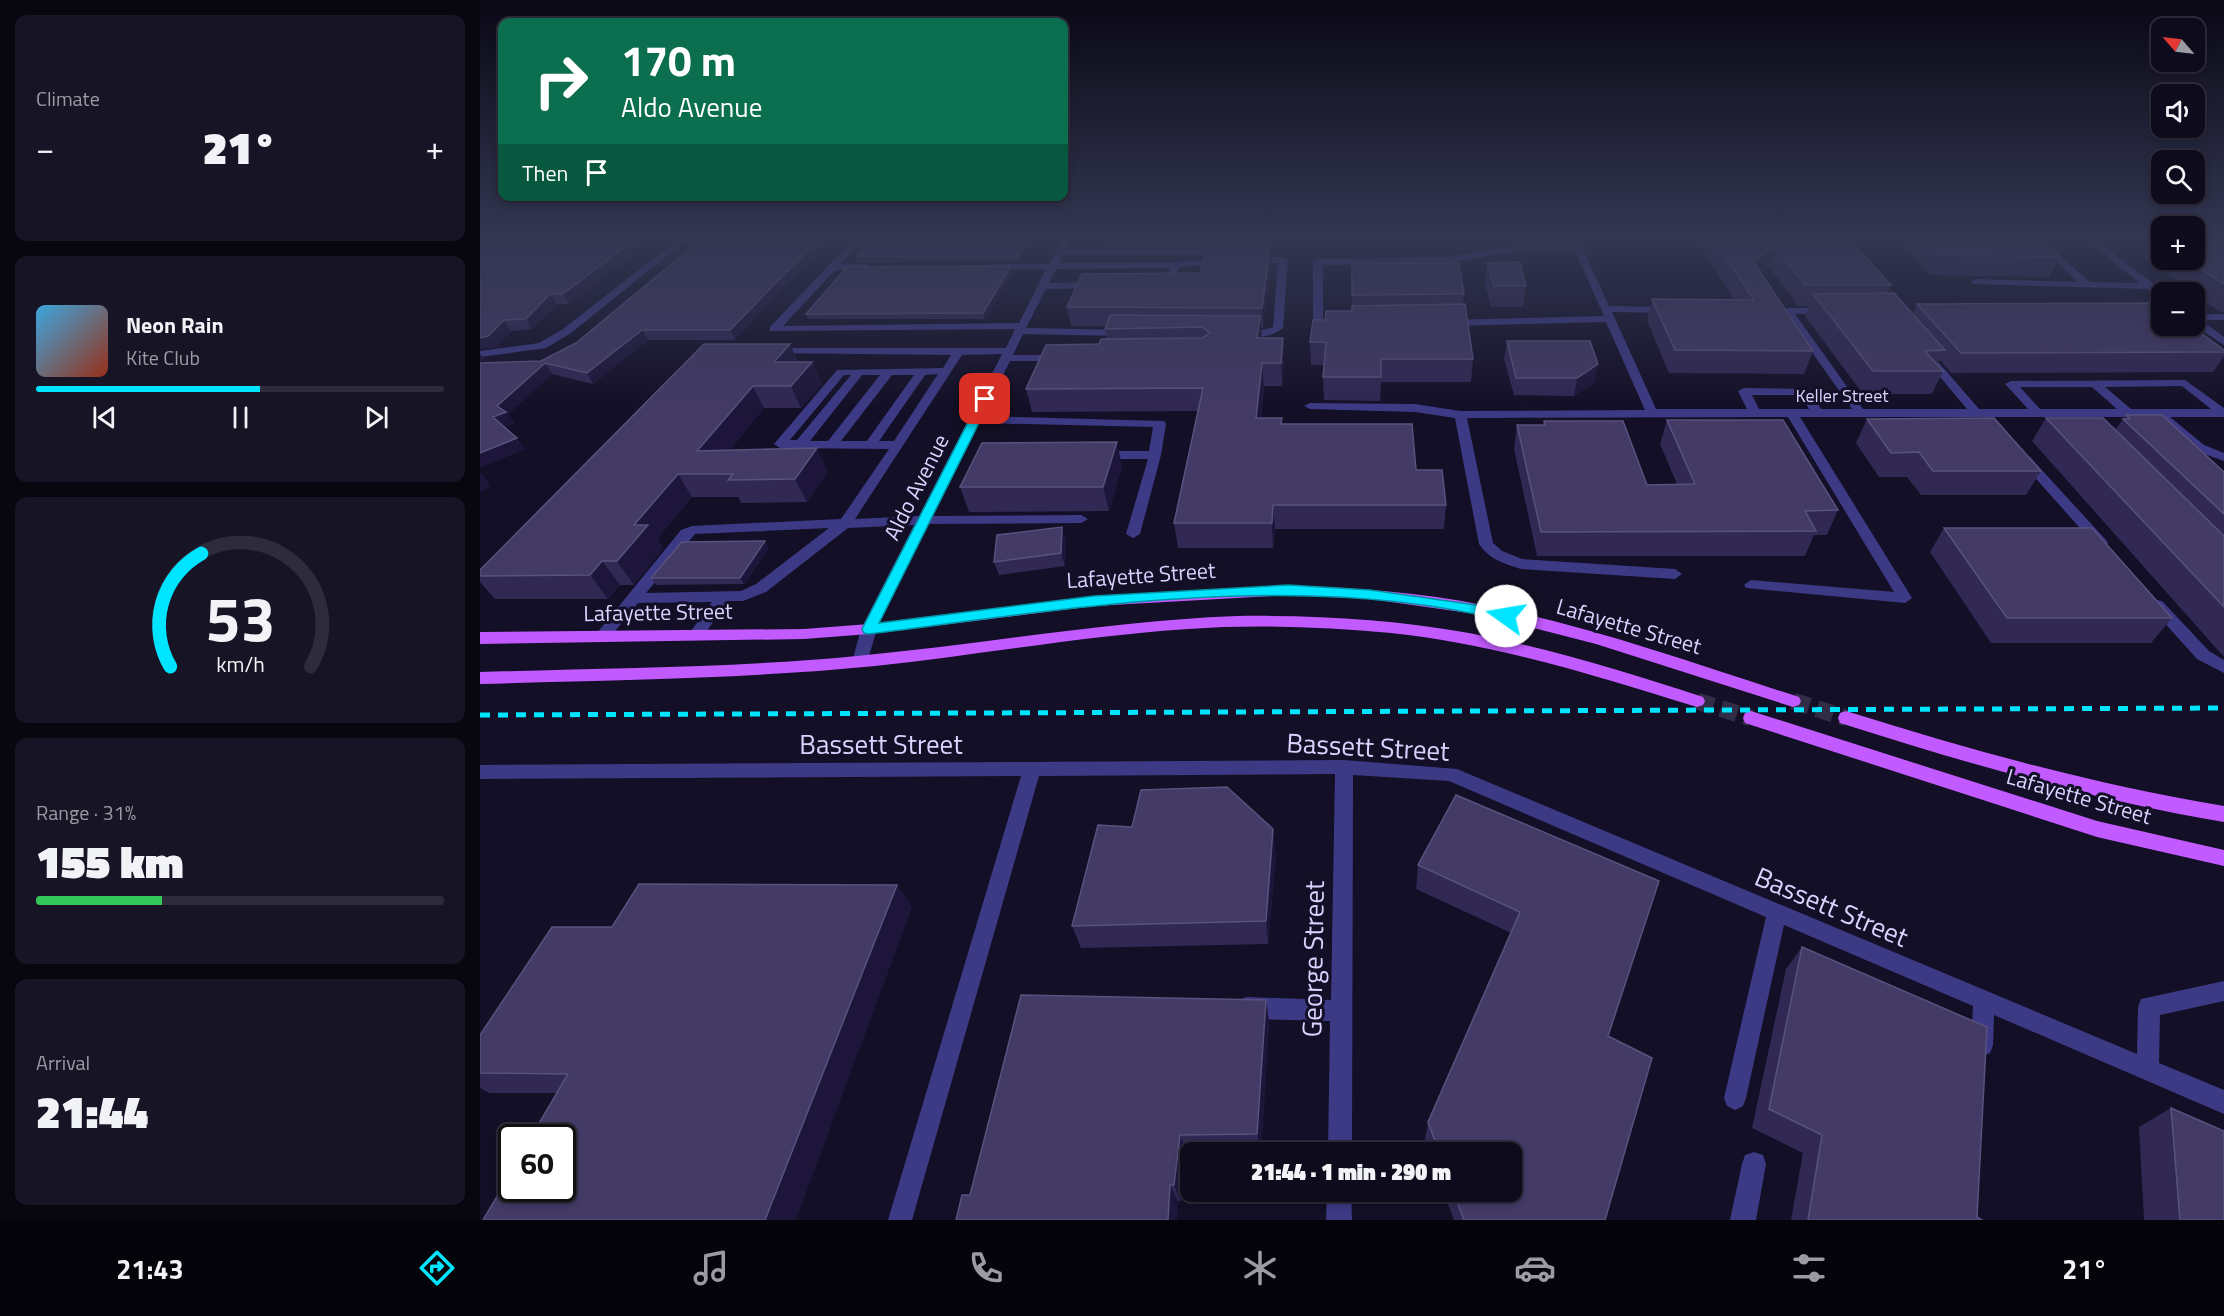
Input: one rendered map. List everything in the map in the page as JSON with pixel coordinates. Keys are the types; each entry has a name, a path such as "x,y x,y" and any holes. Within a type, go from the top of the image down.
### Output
{"main road":[{"name":"Lafayette Street","path":"480,638 804,634 869,629 1094,601 1288,590 1370,594 1483,610 1598,639 1793,701"},
{"path":"480,678 782,668 860,662 1183,624 1238,621 1395,628 1455,637 1600,670 1697,701"},
{"name":"Lafayette Street","path":"1751,718 2097,829 2224,858"},
{"name":"Lafayette Street","path":"1846,718 2043,778 2157,804 2224,814"}],"street":[{"path":"480,354 542,346 567,331 613,295"},
{"path":"806,295 774,329 1021,329 1138,333"},
{"name":"Aldo Avenue","path":"860,662 869,629 924,520 964,453 975,419 1038,295"},
{"path":"1233,333 1269,333 1278,328 1280,295"},
{"path":"1317,295 1317,323 1340,323"},
{"path":"1600,295 1652,413"},
{"path":"1442,323 1676,310"},
{"path":"1844,311 1788,311 1860,413"},
{"path":"2205,318 2224,317"},
{"path":"2205,327 2224,342"},
{"path":"1919,346 1980,414 2000,431"},
{"path":"762,350 959,352 1074,358"},
{"path":"633,598 743,596 760,588 845,523 959,352"},
{"path":"870,445 922,371"},
{"path":"898,445 780,444 841,372 946,371"},
{"path":"801,444 859,372"},
{"path":"832,444 888,372"},
{"path":"2038,414 2011,384 2185,383 2224,413"},
{"path":"2095,384 2129,414"},
{"path":"1755,413 1744,391 1805,392 1817,413"},
{"name":"Keller Street","path":"1310,406 1415,408 1460,416 1652,413 2224,413"},
{"path":"1751,585 1905,598 1792,413"},
{"path":"2070,414 2086,430"},
{"path":"2160,414 2200,448 2224,457"},
{"path":"1460,416 1486,544 1491,551 1502,558 1521,564 1675,574"},
{"path":"975,419 1160,424 1155,455 1133,534"},
{"path":"2015,448 2109,552"},
{"path":"2199,464 2200,448"},
{"path":"1085,454 1155,455"},
{"path":"602,637 686,533 692,530 924,520 1081,519"},
{"path":"2148,595 2203,655 2224,667"},
{"path":"696,635 724,596"},
{"name":"Bassett Street","path":"480,772 1344,767 1451,774 2224,1102"},
{"name":"George Street","path":"1340,1142 1344,767"},
{"path":"900,1220 1032,769"},
{"path":"1735,1098 1777,912"},
{"path":"2148,1069 2149,1007 2224,991"},
{"path":"1981,1070 1984,1000"},
{"path":"1223,1008 1341,1011"},
{"path":"1743,1220 1754,1164"},
{"path":"1339,1202 1339,1220"}],"building":[{"path":"480,295 549,295 526,319 504,320 488,336 480,338"},
{"path":"634,295 764,295 730,330 642,330 587,373 545,363 497,406 506,412 493,417 517,438 480,453 480,363 541,361 576,343"},
{"path":"823,295 994,295 983,313 806,314"},
{"path":"1072,295 1264,295 1262,308 1067,307"},
{"path":"1751,295 1776,295 1813,351 1675,350 1652,299 1754,300"},
{"path":"1814,295 1896,295 1945,350 1925,351 1943,371 1873,371"},
{"path":"2151,303 2151,336 2205,336 2224,352 1961,353 1917,304"},
{"path":"1465,304 1473,359 1381,359 1381,377 1323,377 1326,342 1310,342 1313,320 1325,320 1326,311 1352,311 1352,306"},
{"path":"1110,315 1260,316 1257,338 1283,338 1281,363 1262,363 1256,418 1282,418 1281,424 1412,424 1416,470 1442,470 1446,505 1273,505 1272,523 1174,523 1203,388 1026,389 1046,345 1099,344 1101,339 1202,338 1210,333 1202,327 1105,329"},
{"path":"1507,341 1590,341 1598,364 1577,378 1516,378"},
{"path":"704,344 790,344 774,362 812,362 791,386 753,386 697,451 817,448 795,479 728,480 733,474 678,474 634,525 648,525 617,561 602,561 590,575 480,576 480,570"},
{"path":"2126,415 2162,415 2224,472 2224,514 2123,419 2130,419"},
{"path":"1994,418 2041,471 1933,471 1919,452 1891,453 1867,419"},
{"path":"2046,418 2103,418 2224,536 2224,607"},
{"path":"1667,420 1783,420 1838,510 1805,511 1816,531 1541,532 1517,425 1545,425 1544,421 1623,421 1647,485 1695,484"},
{"path":"1117,442 1103,487 960,487 982,443"},
{"path":"1062,527 1061,553 994,562 997,535"},
{"path":"1944,528 2092,528 2172,618 2007,618"},
{"path":"765,541 740,578 651,578 682,542"},
{"path":"1227,787 1273,829 1266,921 1072,926 1098,825 1132,827 1141,790"},
{"path":"1456,795 1659,881 1608,1036 1652,1058 1605,1220 1464,1220 1457,1202 1522,1202 1522,1142 1435,1142 1428,1122 1520,912 1418,865"},
{"path":"639,884 897,885 765,1220 483,1220 498,1195 498,1202 576,1202 576,1124 539,1124 568,1074 480,1073 480,1035 552,927 612,927"},
{"path":"1802,947 1987,1027 1977,1217 1982,1220 1808,1220 1822,1135 1769,1109"},
{"path":"1021,995 1266,1000 1257,1134 1180,1135 1174,1185 1170,1185 1168,1220 956,1220 962,1195 970,1195"},
{"path":"2171,1108 2224,1131 2224,1220 2180,1220"}],"tunnel":[{"path":"1697,701 1751,718"},
{"path":"1793,701 1846,718"}],"railway":[{"path":"480,715 2224,708"}],"route":[{"path":"985,399 869,629 1094,601 1288,590 1370,594 1483,610 1506,616"}]}
